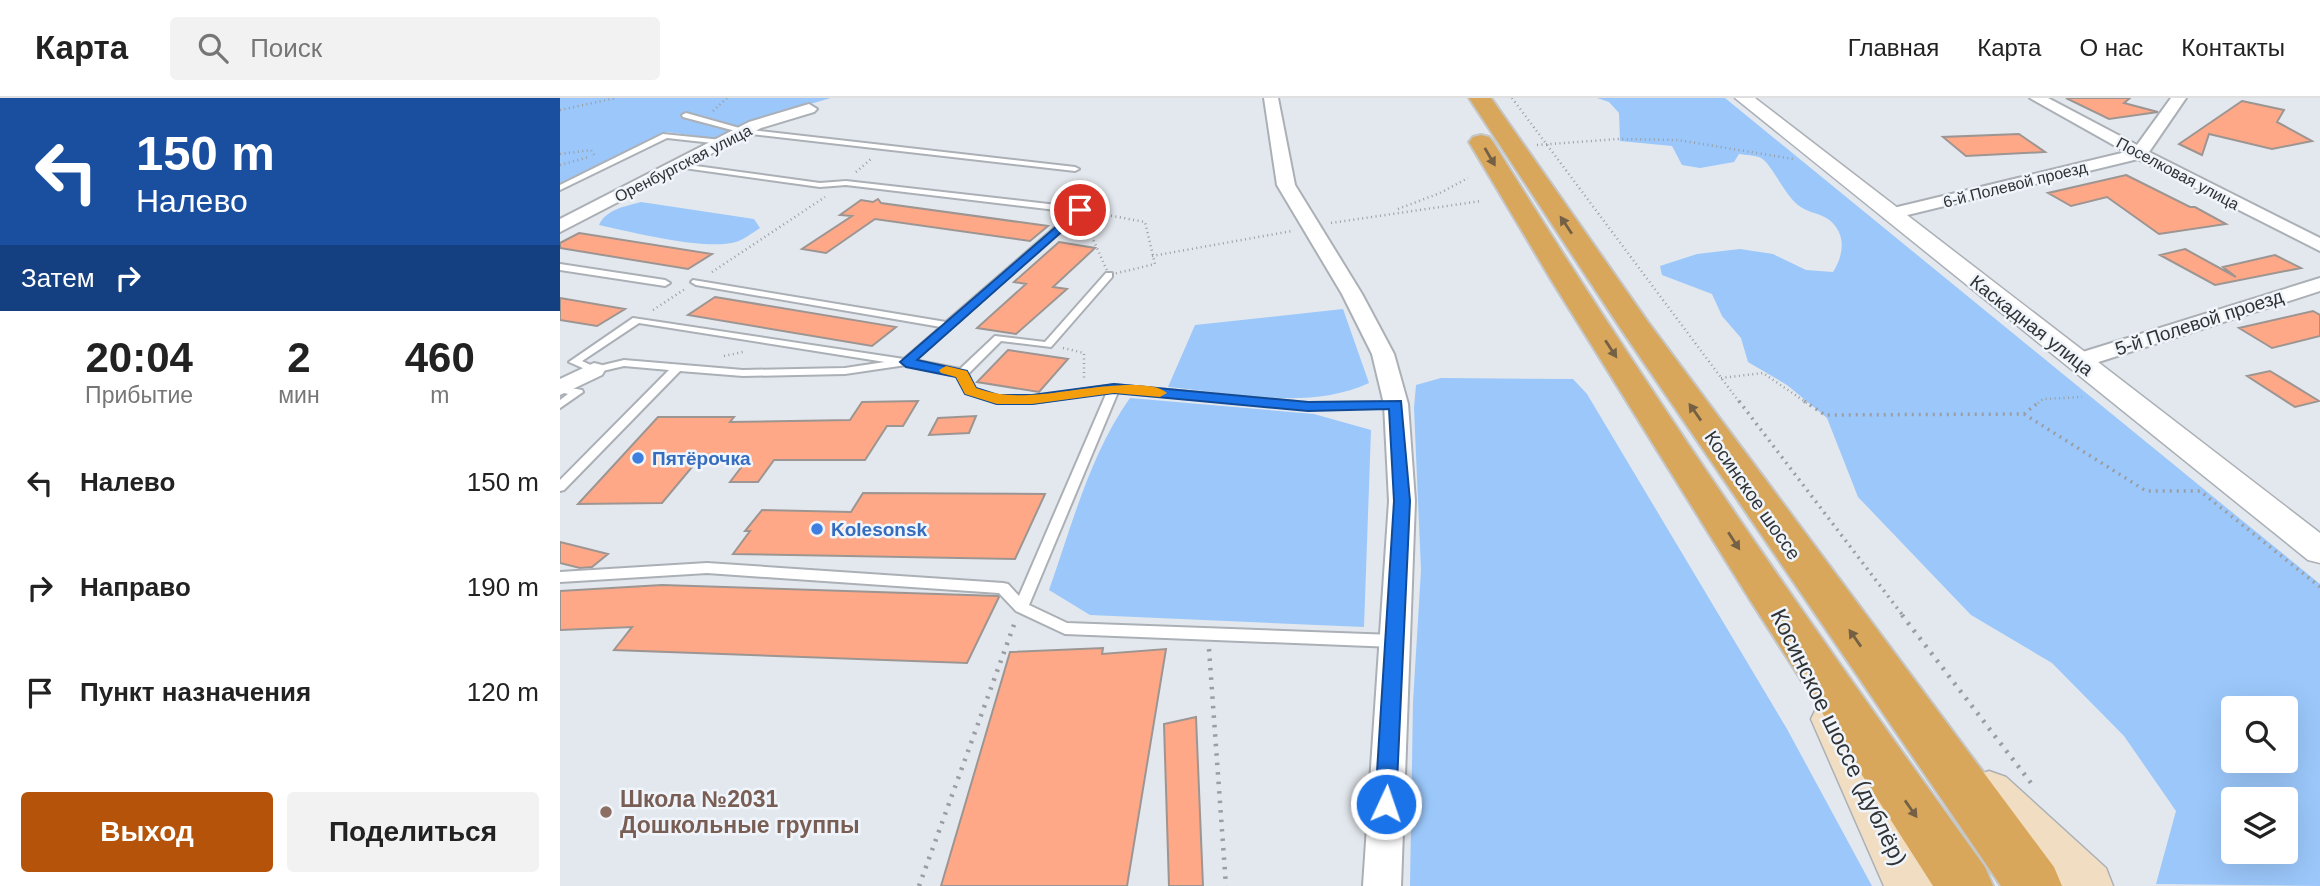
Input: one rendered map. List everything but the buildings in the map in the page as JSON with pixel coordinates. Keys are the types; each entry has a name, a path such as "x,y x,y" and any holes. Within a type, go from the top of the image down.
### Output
{"highway":[{"name":"Косинское шоссе","path":"1455,98 1521,210 1766,588 1965,886"},
{"name":"Косинское шоссе","path":"1480,98 1637,329 2034,886"}],"main road":[{"name":"Косинское шоссе (дублёр)","path":"1766,588 1832,713 1911,886"},
{"path":"1895,693 1972,776 2087,886"}],"street":[{"path":"1271,98 1286,185 1352,294 1383,354 1396,404 1402,501 1382,886"},
{"name":"Каскадная улица","path":"1744,98 2320,551"},
{"name":"Поселковая улица","path":"2037,98 2320,245"},
{"path":"2139,153 2179,98"},
{"name":"Оренбургская улица","path":"560,226 744,131 809,109"},
{"name":"6-й Полевой проезд","path":"1891,214 2139,153"},
{"name":"5-й Полевой проезд","path":"2078,361 2320,284"},
{"path":"560,389 584,366"}],"lane":[{"path":"686,115 744,131 1075,169"},
{"path":"560,188 666,136 722,142"},
{"path":"677,165 820,185 846,183 1080,210"},
{"path":"560,359 584,366 624,363 743,373 845,371 906,362 1080,210"},
{"path":"560,267 665,283"},
{"path":"962,373 999,338 1047,345 1109,275"},
{"path":"696,282 949,325"},
{"path":"584,366 637,320 962,373"},
{"path":"560,487 677,368"},
{"path":"962,373 970,391 997,400 1032,400 1114,388 1308,406 1396,404"},
{"path":"1021,607 1114,388"},
{"path":"560,389 578,392 560,405"},
{"path":"560,577 707,568 1003,588 1021,607 1065,628 1394,641"}],"path":[{"path":"560,110 616,98"},
{"path":"1512,98 1721,379 2033,786"},
{"path":"1545,144 1607,139 1698,142 1774,159 1826,162"},
{"path":"637,320 846,183 862,165 890,147"},
{"path":"560,153 592,150 595,156"},
{"path":"1046,205 1079,177 1075,169"},
{"path":"1393,212 1440,193 1468,178"},
{"path":"1331,223 1481,201"},
{"path":"1080,210 1146,222 1155,264 1109,275 1080,210"},
{"path":"1152,256 1300,229"},
{"path":"677,368 780,343"},
{"path":"1047,345 1084,353 1084,393"},
{"path":"1721,379 1763,373 1825,415 2024,414 2146,491 2200,491 2320,587"},
{"path":"2024,414 2043,399 2082,397"},
{"path":"919,886 1021,607"},
{"path":"1208,634 1226,886"}],"shaded area":[{"path":"560,98 831,98 775,114 720,139 667,132 560,183"},
{"path":"1597,98 1725,98 2320,584 2320,886 2156,884 2176,811 2124,736 2052,663 1971,615 1858,497 1827,418 1787,385 1748,362 1741,338 1722,316 1712,294 1662,275 1660,266 1697,254 1740,249 1773,254 1806,270 1833,272 1840,259 1842,244 1834,225 1828,219 1798,205 1765,161 1759,157 1739,154 1734,162 1700,168 1682,165 1672,146 1620,141 1619,113 1609,102"},
{"path":"641,202 754,219 760,228 736,242 706,244 599,225 612,212"},
{"path":"1343,309 1369,383 1346,391 1296,398 1244,396 1168,387 1195,325"},
{"path":"1441,378 1573,379 1587,394 1787,729 1872,886 1410,886 1413,702 1421,570 1414,408 1416,385"},
{"path":"1130,398 1314,414 1371,430 1364,627 1090,615 1049,590 1093,466"}],"slow traffic":[{"path":"946,370 962,373 970,391 997,400 1032,400 1114,388 1160,393"}],"place":[{"name":"Пятёрочка","path":"638,458"},
{"name":"Kolesonsk","path":"817,529"},
{"name":"Школа №2031 Дошкольные группы","path":"606,812"}],"route":[{"path":"1080,210 906,362 962,373 970,391 997,400 1032,400 1114,388 1308,406 1396,404 1402,501 1386,804"}]}
